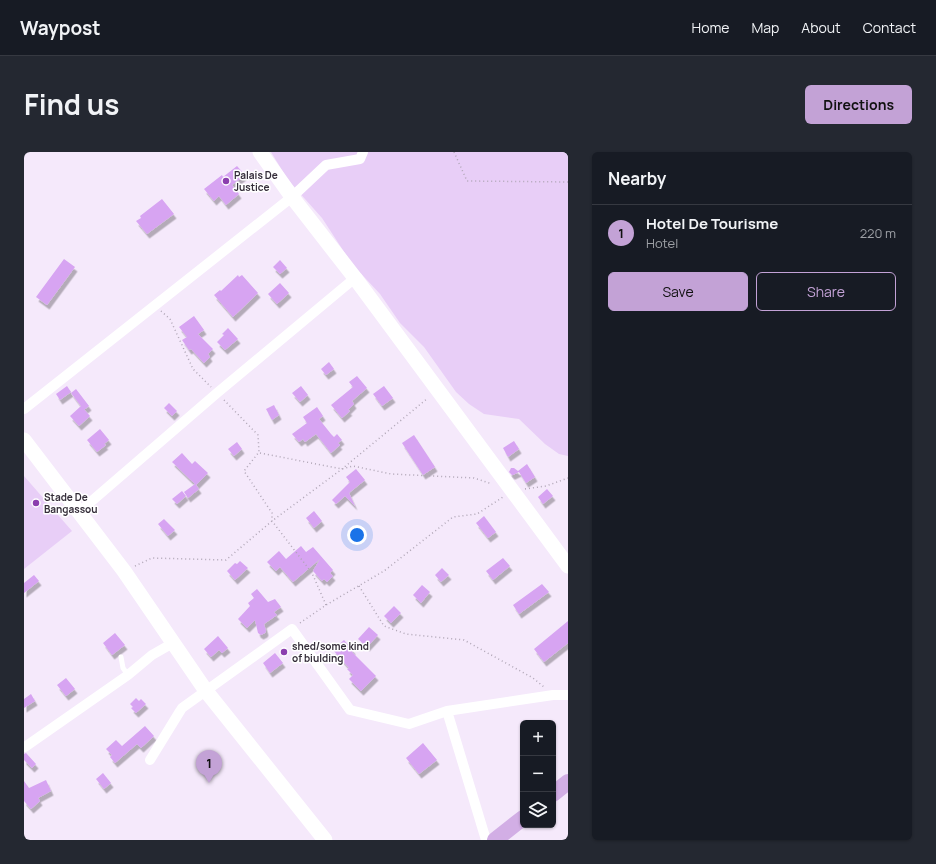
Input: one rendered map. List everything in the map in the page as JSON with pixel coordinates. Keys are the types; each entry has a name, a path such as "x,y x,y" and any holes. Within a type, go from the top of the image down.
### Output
{"main road":[{"path":"556,792 568,782"},
{"path":"495,840 520,820"}],"street":[{"path":"260,152 568,566"},
{"path":"24,409 292,197 326,165 360,159 363,152"},
{"path":"79,512 217,393 355,278"},
{"path":"24,440 124,571 206,691 325,840"},
{"path":"180,710 150,760 182,708 292,629 350,710 409,724 447,711 553,695 568,695"},
{"path":"24,747 128,675 152,655 174,643"},
{"path":"447,711 486,840"}],"lane":[{"path":"121,657 123,668 128,675"}],"path":[{"path":"454,152 468,181 568,182"},
{"path":"154,305 170,319 193,369 258,435 259,452 244,471 272,513 272,521 312,573 326,605"},
{"path":"124,571 152,558 226,560 272,521 342,469 438,390"},
{"path":"259,452 342,469 353,466 392,474 474,478 493,485"},
{"path":"292,629 326,605 384,572 453,517 477,514 512,491 546,486 568,478"},
{"path":"359,586 384,626 406,634 464,640 533,678 553,695"}],"shaded area":[{"path":"271,152 568,152 568,456 559,454 545,444 519,419 484,414 469,404 456,392 424,347 400,323 380,294 352,264 322,218 288,180"},
{"name":"Stade De Bangassou","path":"24,476 72,531 24,569"}],"building":[{"name":"Palais De Justice","path":"237,166 245,175 232,185 239,194 226,205 219,196 214,201 204,189"},
{"path":"162,199 174,214 147,234 136,221 141,218 140,216"},
{"path":"64,259 75,267 47,305 36,297"},
{"path":"280,260 287,268 280,274 273,267"},
{"path":"238,275 239,277 242,275 258,293 233,317 214,295 220,290 221,291"},
{"path":"280,283 289,293 277,304 268,294"},
{"path":"194,316 204,330 198,334 213,349 208,354 210,357 204,363 191,349 189,350 182,340 187,337 179,327"},
{"path":"228,328 238,339 225,350 217,342"},
{"path":"329,362 334,369 326,375 321,369"},
{"path":"357,376 367,388 352,401 354,404 348,410 350,411 342,418 331,405 353,387 349,382"},
{"path":"67,386 71,392 60,400 56,394"},
{"path":"301,386 308,395 300,402 292,393"},
{"path":"384,386 393,398 382,406 373,394"},
{"path":"76,389 89,406 84,410 71,393"},
{"path":"169,403 177,411 172,416 164,408"},
{"path":"274,405 279,415 272,420 266,409"},
{"path":"81,406 90,416 79,426 70,416"},
{"path":"317,407 323,416 319,419 334,437 337,434 342,440 338,443 340,445 331,453 316,434 305,442 303,439 299,442 292,434 307,423 303,417"},
{"path":"100,429 109,440 104,444 106,445 97,452 87,440"},
{"path":"414,435 435,467 423,475 402,443"},
{"path":"514,441 519,449 508,457 503,448"},
{"path":"237,442 242,449 234,456 228,449"},
{"path":"182,453 192,464 195,461 208,473 196,485 199,489 188,498 184,492 195,484 172,462"},
{"path":"527,464 535,477 526,483 519,472 512,475 509,472 511,468 518,471"},
{"path":"356,469 365,480 349,493 355,506 345,496 336,504 332,500 350,482 346,477"},
{"path":"547,489 553,496 543,504 538,497"},
{"path":"182,491 186,496 177,504 172,499"},
{"path":"314,511 322,521 314,528 306,518"},
{"path":"484,516 496,532 488,538 476,523"},
{"path":"164,519 175,530 168,536 158,524"},
{"path":"301,546 306,552 313,547 333,570 330,573 333,576 327,582 324,579 322,581 313,571 320,559 293,582 280,567 276,571 267,562 279,551 286,559"},
{"path":"503,558 510,566 493,580 486,571"},
{"path":"240,561 248,568 235,580 227,571 235,563 237,564"},
{"path":"442,568 449,575 441,582 435,575"},
{"path":"34,575 39,581 24,593 24,583"},
{"path":"542,584 549,592 519,614 513,605"},
{"path":"422,585 430,592 421,603 413,595"},
{"path":"257,589 268,602 275,599 281,607 274,612 277,615 264,624 266,631 261,635 258,633 255,620 247,628 238,619 250,606 248,603 254,598 251,594"},
{"path":"394,606 401,613 391,623 384,616"},
{"path":"568,621 568,643 544,662 534,649"},
{"path":"369,627 378,635 367,647 358,639"},
{"path":"115,633 125,645 112,655 103,643"},
{"path":"218,636 228,648 222,653 219,650 211,657 204,649"},
{"path":"344,640 353,650 352,652 376,676 361,691 349,679 353,675 347,669 349,668 333,650"},
{"path":"275,653 283,663 270,673 263,663"},
{"path":"66,678 75,689 66,696 57,685"},
{"path":"31,694 35,701 24,708 24,699"},
{"path":"136,698 139,701 141,699 146,704 136,713 131,708 133,707 130,704"},
{"path":"145,726 154,736 141,748 137,744 115,763 110,757 112,755 106,749 116,740 122,746"},
{"path":"423,743 437,760 419,774 406,758"},
{"path":"26,753 36,764 32,768 24,760 24,754"},
{"path":"103,773 111,783 104,789 96,779"},
{"path":"46,780 51,791 38,798 40,801 31,809 24,801 24,781 29,788"}],"place":[{"name":"Palais De Justice","path":"226,181"},
{"name":"Stade De Bangassou","path":"36,503"},
{"name":"shed/some kind of biulding","path":"284,652"},
{"name":"Hotel De Tourisme","path":"209,783"}]}
